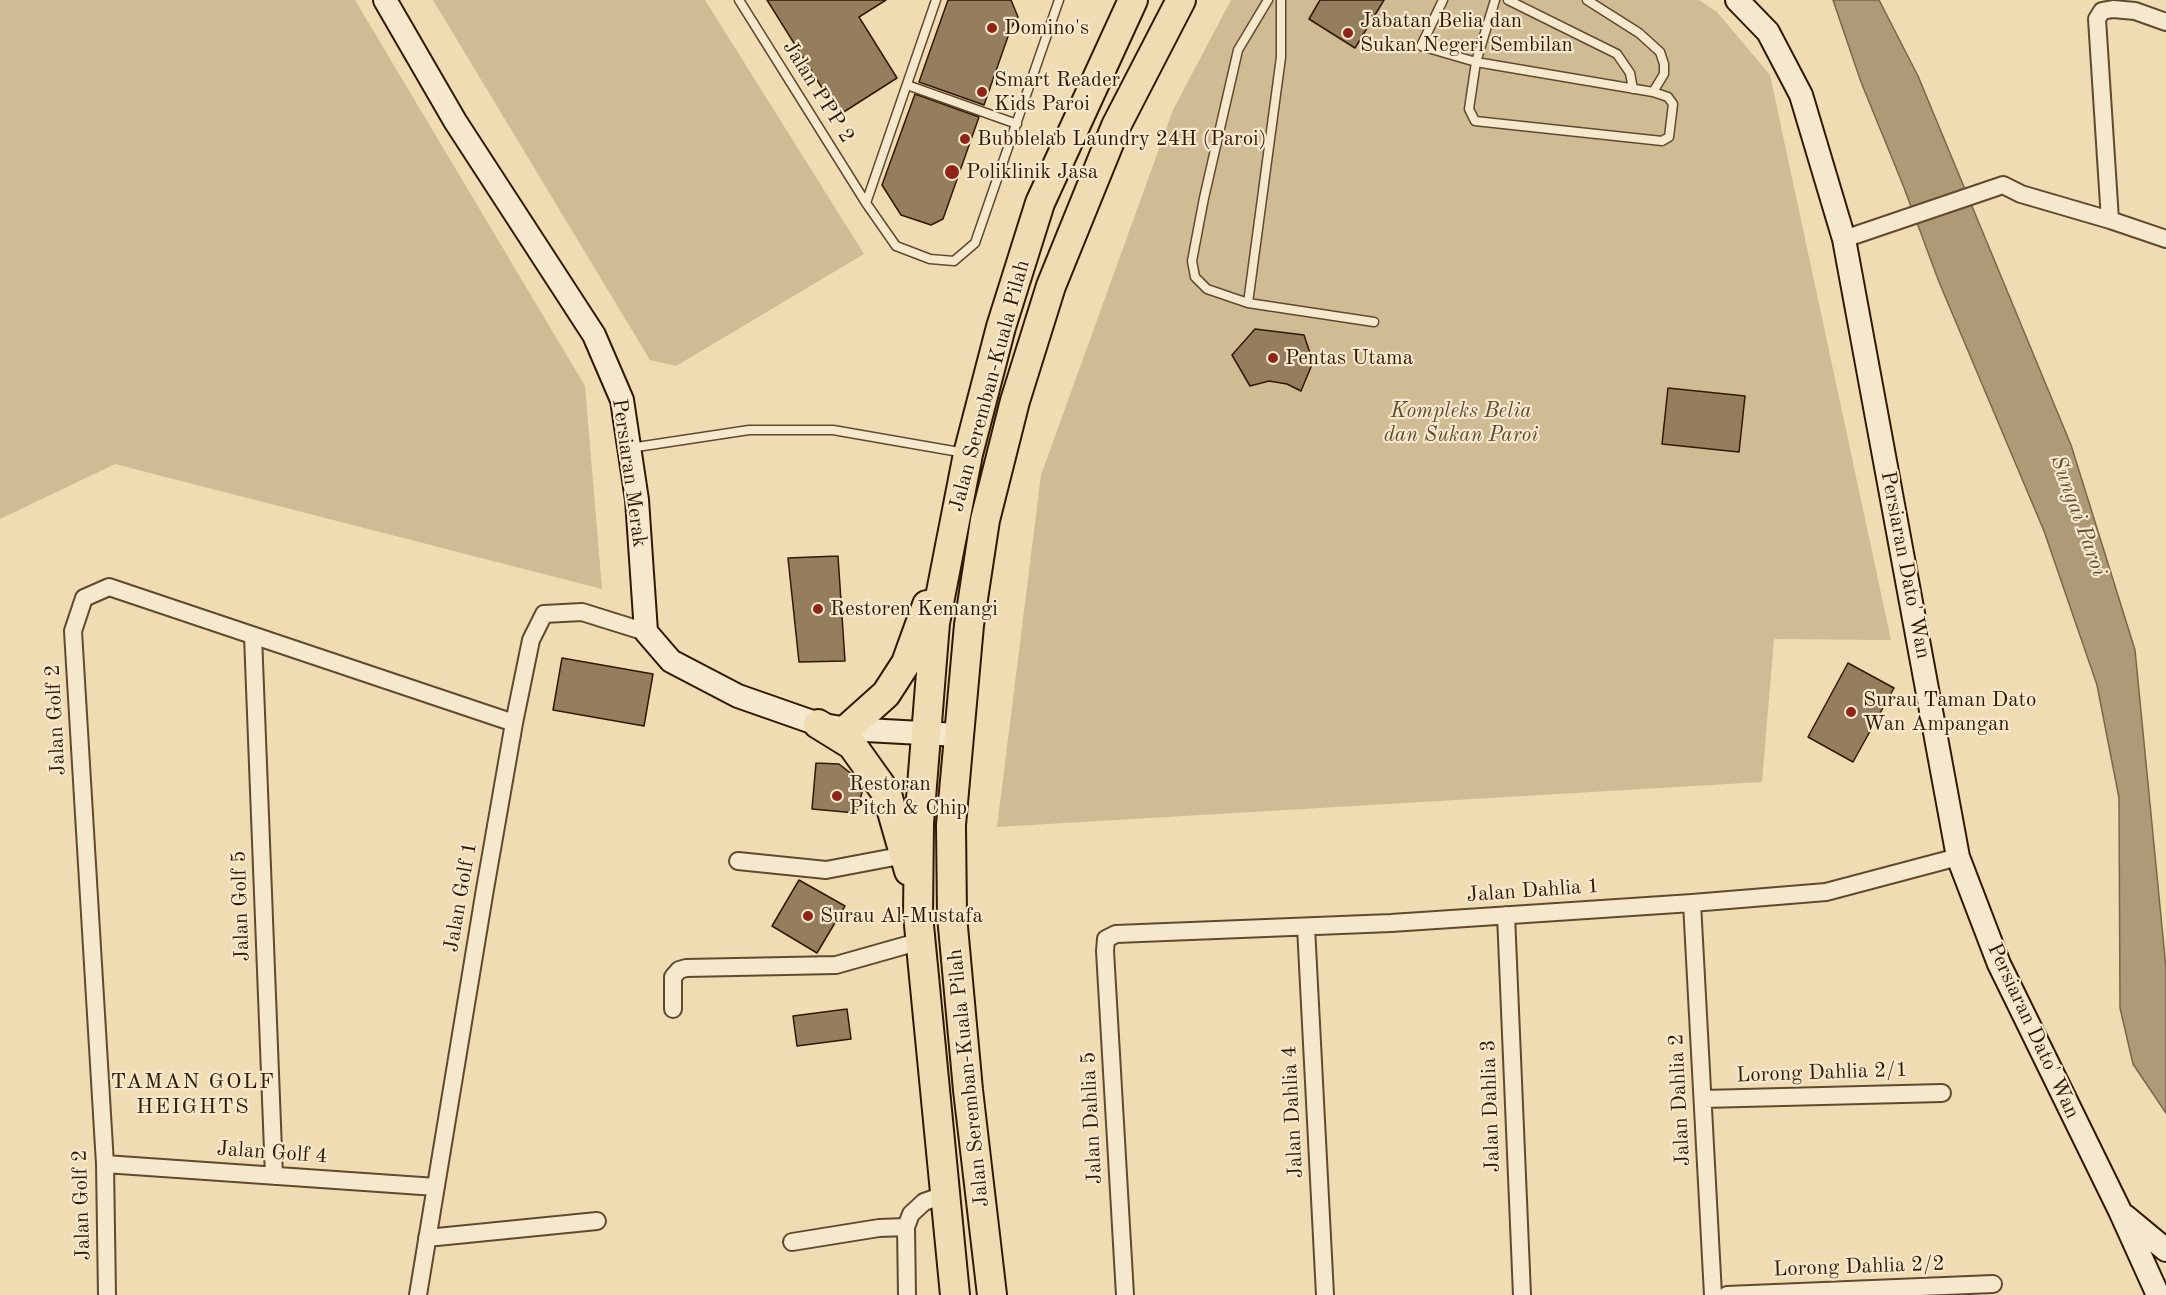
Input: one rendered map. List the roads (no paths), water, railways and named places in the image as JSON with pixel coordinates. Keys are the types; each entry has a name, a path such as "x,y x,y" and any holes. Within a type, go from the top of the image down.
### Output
{"highway":[{"name":"Jalan Seremban-Kuala Pilah","path":"955,1295 920,928 919,823 935,622 965,465 1001,327 1040,203 1133,0"},
{"name":"Jalan Seremban-Kuala Pilah","path":"992,1295 968,1090 952,916 951,825 969,625 985,520 1015,401 1051,286 1116,126 1181,0"},
{"path":"847,729 886,694 906,663 932,590 965,465"},
{"path":"818,724 852,745 887,794 905,855 920,928"},
{"path":"937,1110 945,1102 949,1088 945,1008 950,1002 960,1002"}],"street":[{"name":"Persiaran Merak","path":"385,0 455,121 594,335 622,400 637,500 646,632"},
{"name":"Persiaran Dato' Wan","path":"1737,0 1768,32 1800,95 1844,239 1958,857 1999,964 2161,1294"},
{"path":"2110,220 2097,20 2103,11 2113,9 2135,11 2166,22"},
{"path":"1844,239 2003,185 2021,194 2166,239"},
{"name":"Jalan Golf 2","path":"107,1295 105,1164 73,631 84,598 109,587 514,723"},
{"name":"Jalan Golf 1","path":"418,1295 514,723 531,640 544,614 582,612 646,632"},
{"path":"646,632 671,661 738,696 818,724 847,729 959,735"},
{"name":"Jalan Golf 5","path":"253,636 274,1176"},
{"path":"738,861 816,871 905,855"},
{"name":"Jalan Dahlia 1","path":"1106,939 1116,934 1306,927 1692,903 1826,892 1958,857"},
{"name":"Jalan Dahlia 2","path":"1692,903 1713,1295"},
{"name":"Jalan Dahlia 3","path":"1506,915 1522,1295"},
{"name":"Jalan Dahlia 4","path":"1306,927 1325,1295"},
{"path":"673,1009 673,977 679,970 837,965 920,928"},
{"name":"Jalan Dahlia 5","path":"1106,939 1104,951 1125,1295"},
{"name":"Lorong Dahlia 2/1","path":"1703,1099 1942,1093"},
{"name":"Jalan Golf 4","path":"105,1164 436,1188"},
{"path":"907,1295 906,1227 912,1214 924,1202 946,1194"},
{"path":"2120,1211 2166,1250"},
{"path":"427,1238 597,1221"},
{"path":"792,1242 879,1228 906,1227"},
{"name":"Lorong Dahlia 2/2","path":"1727,1295 1918,1291 1993,1284"}],"lane":[{"name":"Jalan PPP 2","path":"739,0 866,203 896,246 930,259 954,261 975,243 1017,124"},
{"path":"866,203 936,0"},
{"path":"907,85 1017,124 1059,0"},
{"path":"1268,0 1238,50 1192,261 1195,277 1207,289 1248,303 1374,322"},
{"path":"1248,303 1281,57 1281,0"},
{"path":"1443,0 1421,46 1476,62 1653,92 1668,97 1672,104 1669,137 1662,141 1475,121 1469,109 1476,62 1495,0"},
{"path":"1508,0 1617,54 1630,73 1633,89"},
{"path":"1587,0 1639,33 1660,52 1664,74 1653,92"},
{"path":"630,448 656,446 749,430 833,430 965,465"}],"water":[{"name":"Sungai Paroi","path":"1833,0 1879,0 1918,76 2071,445 2135,650 2166,968 2166,1113 2133,1064 2120,1008 2119,798 2097,685 2044,531 1939,282 1861,82"}],"place":[{"name":"Domino's","path":"992,28"},
{"name":"Jabatan Belia dan Sukan Negeri Sembilan","path":"1348,33"},
{"name":"Smart Reader Kids Paroi","path":"982,92"},
{"name":"Bubblelab Laundry 24H (Paroi)","path":"965,139"},
{"name":"Poliklinik Jasa","path":"952,172"},
{"name":"Pentas Utama","path":"1273,358"},
{"name":"Restoren Kemangi","path":"818,609"},
{"name":"Surau Taman Dato Wan Ampangan","path":"1851,712"},
{"name":"Restoran Pitch & Chip","path":"837,796"},
{"name":"Surau Al-Mustafa","path":"808,916"}],"district":[{"name":"TAMAN GOLF HEIGHTS","path":"193,1094"}],"park label":[{"name":"Kompleks Belia dan Sukan Paroi","path":"1461,423"}]}
